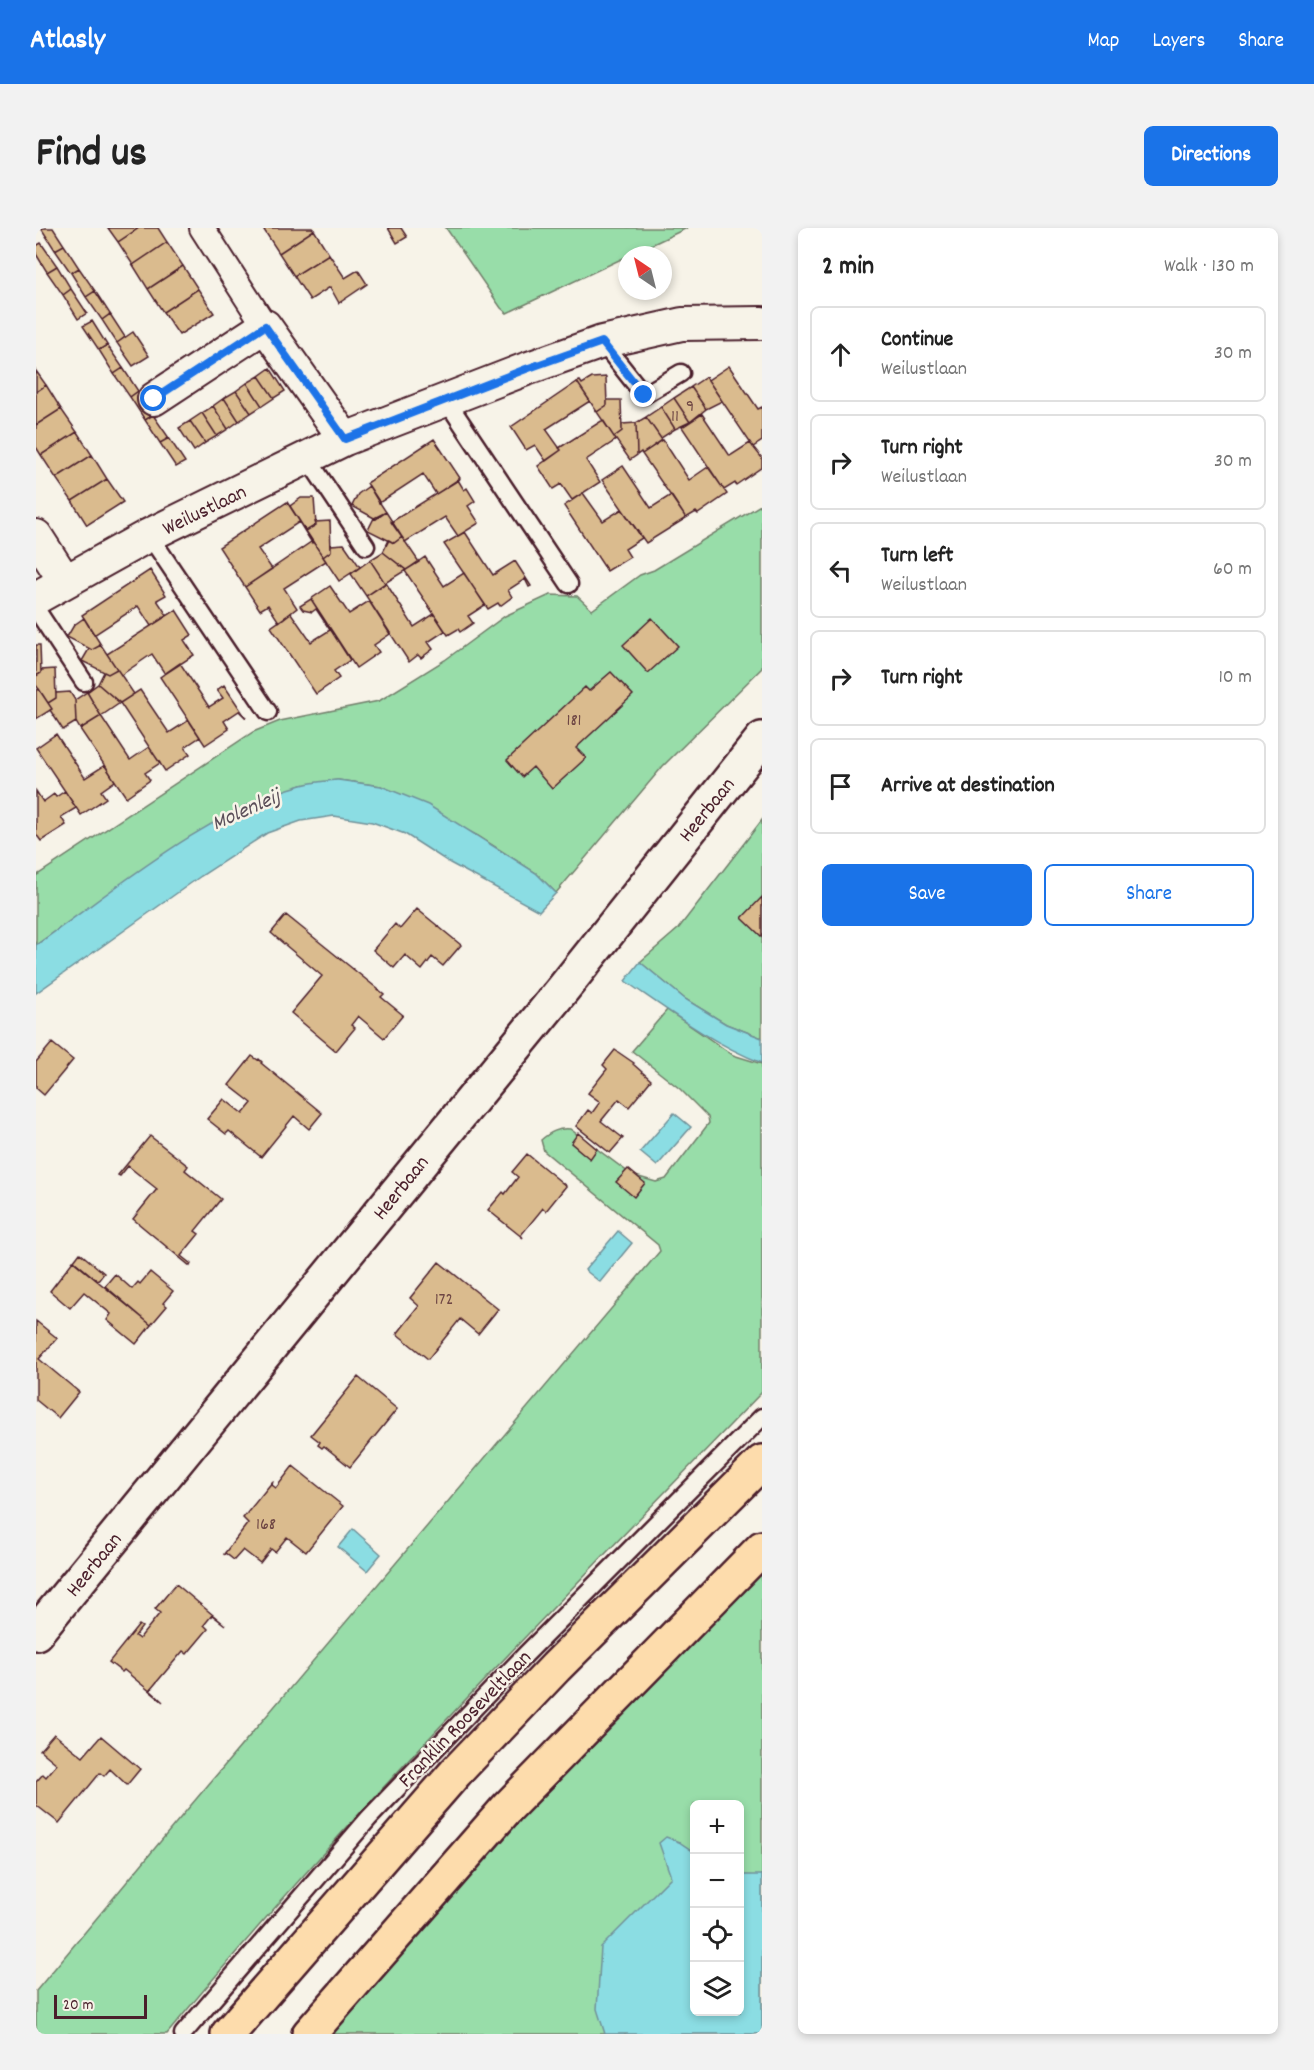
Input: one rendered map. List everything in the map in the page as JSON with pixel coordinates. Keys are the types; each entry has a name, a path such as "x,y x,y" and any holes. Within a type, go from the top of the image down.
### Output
{"main road":[{"name":"Franklin Rooseveltlaan","path":"228,2034 456,1772 565,1659 762,1462"},
{"path":"309,2034 507,1808 762,1548"}],"street":[{"path":"202,228 265,326 345,439"},
{"name":"Weilustlaan","path":"36,598 149,535 345,439 526,369 602,342 682,324 762,323"},
{"path":"154,399 265,326"},
{"path":"36,536 65,581"},
{"name":"Heerbaan","path":"36,1633 563,989 762,739"}],"lane":[{"path":"602,342 644,395 681,373"},
{"path":"446,400 569,584"},
{"path":"308,459 366,546"},
{"path":"149,535 268,712"},
{"path":"36,609 84,682"},
{"name":"Franklin Rooseveltlaan","path":"183,2034 369,1818 526,1654 762,1417"}],"green space":[{"path":"446,228 687,228 649,246 618,246 618,261 507,313 501,308"},
{"path":"762,504 762,668 663,766 556,893 536,873 478,836 381,786 338,780 302,785 257,801 222,818 161,857 36,945 36,876 253,732 280,721 379,701 445,660 505,616 550,595 577,596 592,610 640,575 654,570"},
{"path":"762,820 762,1038 726,1024 685,999 640,962 678,929"},
{"path":"667,1010 733,1055 762,1064 762,1392 383,1787 238,1950 167,2034 36,2034 36,1991 660,1251 658,1245 544,1151 541,1140 554,1131 570,1129 632,1175 656,1182 666,1179 709,1123 708,1117 680,1089 632,1051"},
{"path":"762,1573 762,2034 328,2034 519,1821"}],"water":[{"name":"Molenleij","path":"338,780 381,786 428,805 536,873 556,893 539,911 450,863 405,834 372,822 334,816 301,821 267,833 201,876 36,993 36,945 130,877 198,832 232,813 267,797 302,785"},
{"path":"640,962 685,999 726,1024 762,1038 762,1063 708,1036 625,981"},
{"path":"674,1113 691,1127 657,1166 640,1152"},
{"path":"618,1231 632,1243 600,1282 585,1270"},
{"path":"353,1529 381,1554 367,1571 338,1547"},
{"path":"666,1837 690,1849 690,2016 744,2016 744,1875 762,1875 762,2034 605,2034 597,2009 601,1947 671,1877 659,1843"}],"building":[{"path":"41,228 53,228 64,245 55,250"},
{"path":"108,228 139,228 118,242"},
{"path":"139,228 158,228 167,242 133,265 118,242"},
{"path":"267,228 312,228 314,230 279,253 264,230"},
{"path":"388,228 401,228 407,237 397,243"},
{"path":"314,230 329,254 294,276 279,253"},
{"path":"167,242 183,266 148,289 133,265"},
{"path":"41,243 57,266 47,272 36,254 36,246"},
{"path":"64,245 79,268 71,273 55,250"},
{"path":"329,254 345,278 358,270 367,284 339,303 330,287 310,300 294,276"},
{"path":"57,266 71,289 63,295 47,272"},
{"path":"183,266 198,289 163,312 148,289"},
{"path":"79,268 95,291 86,297 71,273"},
{"path":"71,289 87,313 78,319 63,295"},
{"path":"198,289 214,313 179,335 163,312"},
{"path":"95,291 110,314 102,320 86,297"},
{"path":"110,314 125,337 117,343 102,320"},
{"path":"92,321 107,345 99,350 83,326"},
{"path":"133,332 149,356 133,366 117,343"},
{"path":"107,345 123,368 114,374 99,350"},
{"path":"729,366 758,409 762,407 762,441 753,447 708,380"},
{"path":"123,368 138,391 130,397 114,374"},
{"path":"270,368 285,391 274,398 259,376"},
{"path":"36,371 46,385 36,392"},
{"path":"259,376 274,398 262,406 247,383"},
{"path":"606,377 607,405 597,412 577,382 580,381 582,384 592,378"},
{"path":"706,377 722,401 706,409 691,387"},
{"path":"577,382 590,401 546,429 561,450 546,461 535,445 526,450 511,427"},
{"path":"247,383 262,406 251,413 236,391"},
{"path":"46,385 61,409 36,425 36,392"},
{"path":"691,387 706,409 690,422 674,398"},
{"path":"138,391 153,415 145,420 130,397"},
{"path":"236,391 251,413 239,421 224,398"},
{"path":"224,398 239,421 228,429 213,406"},
{"path":"674,398 690,422 675,429 661,407"},
{"path":"607,400 621,400 622,431 614,437 597,412 607,405"},
{"path":"213,406 228,429 217,436 202,413"},
{"path":"661,407 675,429 661,438 662,440 646,417"},
{"path":"61,409 77,432 41,455 36,447 36,425"},
{"path":"202,413 217,436 205,443 190,421"},
{"path":"702,414 730,456 750,443 762,458 762,467 736,485 735,483 724,490 682,427"},
{"path":"153,415 169,438 160,443 145,420"},
{"path":"646,417 662,440 637,455 636,423"},
{"path":"603,420 616,440 586,460 600,482 572,500 561,484 553,489 538,466 561,450 559,448"},
{"path":"190,421 205,443 194,451 179,428"},
{"path":"636,423 637,455 630,460 614,437 622,431 622,424"},
{"path":"77,432 92,455 56,478 41,455"},
{"path":"169,438 185,462 176,467 160,443"},
{"path":"434,439 460,478 436,494 423,474 379,503 367,483"},
{"path":"663,440 689,480 708,467 727,494 698,514 696,512 686,518 642,454"},
{"path":"92,455 107,479 72,501 56,478"},
{"path":"623,466 651,508 671,495 686,518 646,543 602,480"},
{"path":"107,479 123,502 87,525 72,501"},
{"path":"458,480 464,490 467,488 475,501 468,506 479,523 458,536 445,517 405,542 391,522"},
{"path":"369,486 386,512 376,519 352,506 358,494"},
{"path":"583,493 603,521 622,509 642,538 625,549 630,557 607,571 564,506"},
{"path":"301,498 314,498 316,525 306,531 290,506"},
{"path":"287,502 313,542 299,522 258,549 272,569 245,587 219,547"},
{"path":"386,512 402,537 394,543 368,530 374,518"},
{"path":"330,521 331,551 323,557 306,531 316,525 315,522"},
{"path":"465,532 493,575 515,561 531,586 529,587 525,579 508,590 512,597 500,606 498,603 488,609 444,544"},
{"path":"402,537 419,562 406,570 383,552 389,540 394,543"},
{"path":"311,542 326,561 284,588 297,608 279,622 268,605 260,610 245,587"},
{"path":"344,544 360,567 339,581 323,557 331,551 331,545"},
{"path":"383,552 406,570 385,583 370,560"},
{"path":"425,557 444,586 464,573 485,605 468,616 473,623 460,632 458,629 448,635 405,571"},
{"path":"370,560 385,583 366,596 351,574"},
{"path":"150,570 166,595 157,600 167,615 151,626 138,606 94,635 82,615"},
{"path":"386,583 414,627 434,614 445,631 428,642 433,649 421,658 418,655 409,662 366,596"},
{"path":"330,586 349,614 369,601 390,634 374,645 379,652 356,668 311,599"},
{"path":"311,599 350,660 334,671 339,678 316,694 271,627 291,613 311,642 330,630 316,609 312,612 303,610 300,606"},
{"path":"176,610 192,635 184,640 194,655 165,674 152,654 121,675 107,654"},
{"path":"84,618 101,645 92,650 67,637 74,625"},
{"path":"652,618 678,646 648,673 623,645"},
{"path":"36,645 40,645 41,673 36,676"},
{"path":"101,645 117,669 108,674 82,661 89,649 92,650"},
{"path":"180,663 209,707 223,698 217,690 224,685 246,718 239,711 224,721 229,729 205,745 160,677"},
{"path":"55,669 56,698 48,703 36,685 36,676 41,673 41,670"},
{"path":"117,669 134,694 120,703 98,684 104,672 108,674"},
{"path":"611,672 633,695 576,748 586,758 552,789 533,767 522,777 507,760 585,687 589,691"},
{"path":"98,684 120,703 101,716 87,692"},
{"path":"39,689 52,709 36,719 36,691"},
{"path":"140,690 169,733 189,720 200,737 185,747 190,754 165,771 120,703"},
{"path":"70,692 75,700 76,722 63,730 48,703 56,698 56,693"},
{"path":"87,692 101,716 80,729 76,722 75,700"},
{"path":"101,716 130,760 149,747 160,763 145,773 150,780 126,797 80,729"},
{"path":"56,734 85,778 105,765 115,781 101,791 106,798 81,815 36,748"},
{"path":"36,791 43,802 54,794 56,797 65,791 76,808 61,817 66,825 41,841 36,834"},
{"path":"762,897 762,937 742,918"},
{"path":"417,909 461,945 443,966 432,957 422,970 405,955 394,968 373,950 395,924 400,929"},
{"path":"286,915 384,994 381,997 403,1015 384,1038 358,1016 351,1025 355,1028 336,1051 291,1013 322,976 271,933"},
{"path":"52,1043 73,1060 44,1095 36,1088 36,1062"},
{"path":"615,1050 634,1063 651,1080 629,1107 619,1099 601,1121 623,1138 610,1153 576,1126 588,1110 592,1113 600,1102 588,1093 607,1069 603,1065"},
{"path":"252,1056 259,1059 322,1113 309,1129 294,1116 261,1157 229,1131 226,1134 207,1119 224,1099 243,1114 252,1103 229,1085"},
{"path":"578,1133 597,1149 590,1159 571,1143"},
{"path":"150,1136 188,1166 185,1170 221,1199 195,1231 199,1234 181,1256 191,1264 190,1266 133,1219 157,1189 128,1166 120,1176 118,1175"},
{"path":"527,1154 566,1186 546,1211 543,1208 521,1235 523,1238 488,1210 503,1192 505,1194 518,1177 512,1172"},
{"path":"628,1169 645,1183 634,1197 616,1182"},
{"path":"80,1253 104,1273 98,1281 74,1261"},
{"path":"73,1261 151,1325 136,1344 107,1320 111,1314 84,1292 70,1308 50,1291"},
{"path":"439,1262 498,1309 478,1334 460,1319 428,1359 397,1334 419,1306 410,1298"},
{"path":"150,1272 173,1291 163,1303 167,1306 151,1325 105,1286 115,1274 132,1289 138,1282 140,1284"},
{"path":"36,1321 57,1338 39,1359 79,1392 58,1418 36,1400"},
{"path":"358,1377 397,1409 350,1467 324,1446 322,1448 318,1445 320,1442 311,1435"},
{"path":"293,1466 343,1506 306,1552 287,1537 275,1552 271,1549 260,1563 243,1550 234,1560 225,1553 224,1555 224,1554 248,1523 243,1518 273,1481 272,1485 276,1488"},
{"path":"176,1584 225,1625 212,1615 204,1625 208,1629 187,1654 183,1651 150,1690 163,1702 124,1670 122,1672 109,1662 139,1625 142,1627 135,1636 139,1639 160,1613 155,1609"},
{"path":"54,1734 83,1757 101,1736 140,1769 127,1785 110,1769 104,1776 100,1773 59,1823 36,1805 36,1782 43,1774 46,1777 57,1764 40,1750"}],"route":[{"path":"154,399 265,326 345,439 602,342 644,395"}]}
